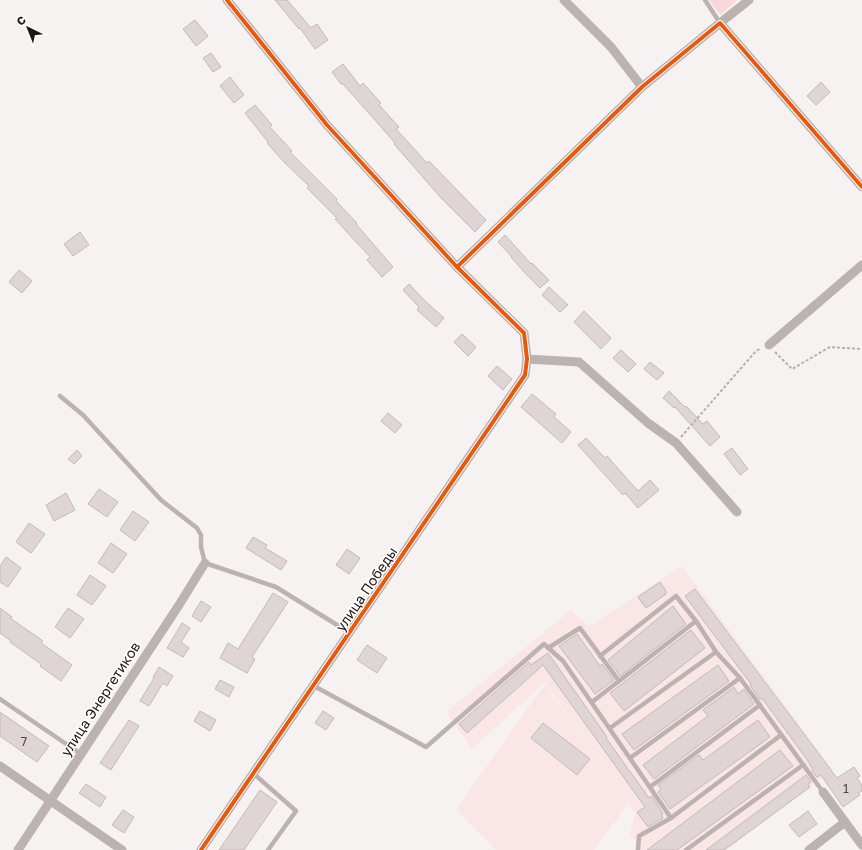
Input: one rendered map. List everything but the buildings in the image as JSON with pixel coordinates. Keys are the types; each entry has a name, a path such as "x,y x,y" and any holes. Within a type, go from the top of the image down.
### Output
{"street":[{"path":"227,0 327,125 458,267 642,87 749,0"},
{"path":"564,0 611,47 642,87"},
{"path":"720,23 862,187"},
{"path":"768,345 862,265"},
{"name":"улица Победы","path":"202,850 525,375 527,359 524,333 458,267"},
{"path":"527,359 579,362 648,423 676,443 738,512"},
{"name":"улица Энергетиков","path":"18,850 205,563"},
{"path":"0,766 122,850"},
{"path":"823,792 862,845"},
{"path":"809,850 845,822"}],"lane":[{"path":"705,0 720,23"},
{"path":"60,396 83,415 161,500 197,528 201,535 201,547 205,563 276,586 350,633"},
{"path":"600,656 676,596 696,621 716,652 740,678 823,792"},
{"path":"592,702 696,621"},
{"path":"548,648 580,628 619,681"},
{"path":"314,686 426,747 544,644 563,661 671,818"},
{"path":"610,728 716,652"},
{"path":"630,758 740,678"},
{"path":"0,699 81,754"},
{"path":"650,787 760,705"},
{"path":"638,850 639,836 671,818 781,735"},
{"path":"686,850 803,765"},
{"path":"254,774 296,811 268,850"}],"path":[{"path":"676,443 756,350 768,345 792,369 830,347 862,349"}],"shaded area":[{"path":"709,0 737,0 720,15"},
{"path":"682,566 833,770 727,850 641,850 630,834 635,813 545,682 472,749 446,712 571,610 589,626"},
{"path":"545,684 628,804 594,850 496,850 456,809"}],"cycle path":[{"path":"201,850 525,375 527,359 524,333 457,267 327,125 227,0"},
{"path":"457,267 642,87 720,23 862,187"}]}
